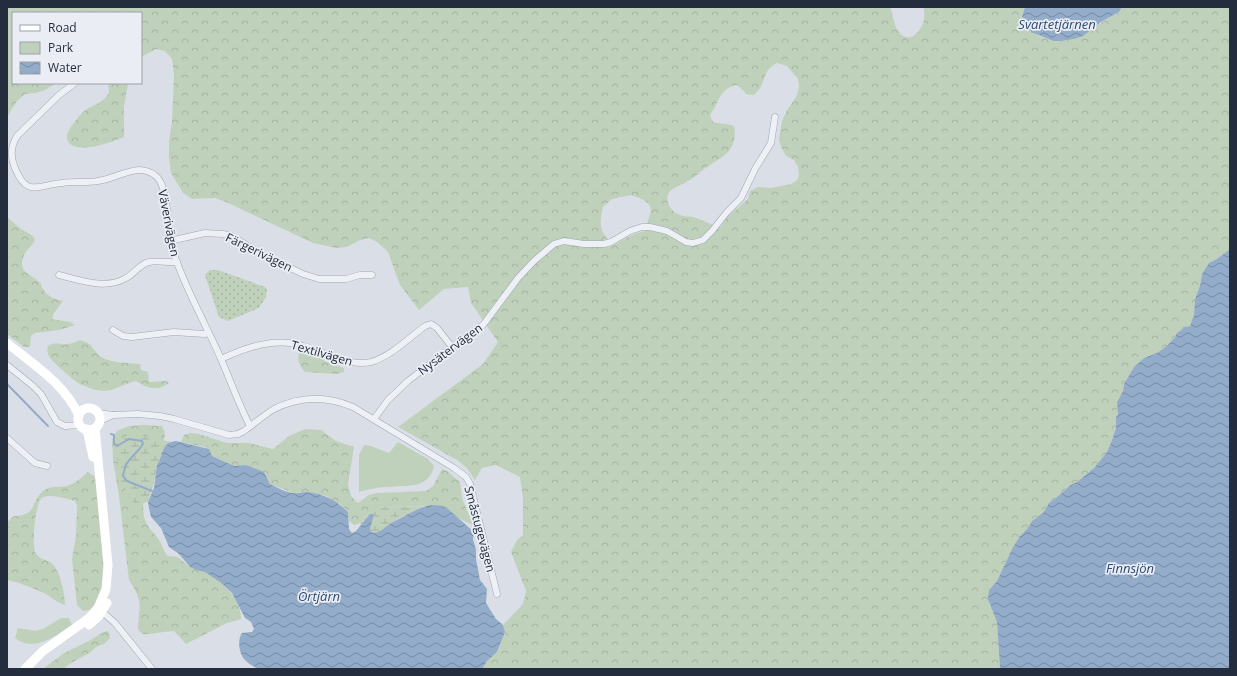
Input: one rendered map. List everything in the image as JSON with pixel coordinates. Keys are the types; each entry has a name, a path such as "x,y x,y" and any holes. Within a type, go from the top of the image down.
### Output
{"street":[{"name":"Väverivägen","path":"74,84 59,95 28,124 13,142 13,162 20,178 30,187 40,188 60,183 98,181 137,170 144,170 157,176 163,186 170,241 177,262 250,426"},
{"name":"Nysätervägen","path":"374,418 397,390 483,325 518,278 548,248 559,242 564,241 584,244 604,244 611,242 630,231 650,226 667,231 686,242 693,243 704,240 727,212 741,198 755,169 762,160 771,143 775,117"},
{"name":"Färgerivägen","path":"170,241 205,233 224,234 232,236 259,253 303,274 319,279 346,279 360,275 372,275"},
{"path":"59,276 88,283 111,283 125,279 147,262 177,262"},
{"name":"Textilvägen","path":"221,359 255,345 277,342 303,345 340,359 351,362 365,363 386,355 425,326 431,324 437,328 452,347"},
{"path":"113,330 123,336 132,337 174,332 208,333"},
{"path":"7,343 45,373 67,395 89,421"},
{"path":"7,365 41,394 57,422 62,425 89,421 113,415 138,414 174,419 228,435 238,434 273,410 304,399 315,398 339,401 374,418"},
{"path":"24,669 52,644 85,629 96,620 111,590 100,479 94,462 89,421 94,409 87,408 67,395"},
{"name":"Småstugevägen","path":"374,418 454,468 466,478 470,484 497,594"},
{"path":"7,438 35,463 47,466"},
{"path":"100,610 115,623 152,669"}],"green space":[{"path":"7,7 890,7 895,26 898,31 903,36 908,37 913,36 921,27 924,20 923,7 1025,7 1022,17 1038,36 1053,41 1061,41 1074,39 1119,12 1122,7 1230,7 1230,249 1209,263 1202,274 1200,286 1195,299 1194,315 1190,327 1181,330 1167,346 1157,353 1144,358 1134,367 1124,384 1123,391 1117,402 1118,414 1116,417 1116,428 1107,452 1094,468 1049,503 1043,513 1032,521 1013,547 997,581 989,590 990,606 993,608 997,622 1000,669 482,669 487,661 497,652 505,632 503,625 523,604 526,591 511,552 517,540 523,535 523,497 520,477 496,465 482,468 475,480 467,468 457,460 398,427 483,364 498,342 471,303 468,287 444,289 419,310 400,285 388,252 377,242 369,238 360,240 347,247 336,248 313,243 226,202 215,198 192,199 183,193 171,173 169,158 174,74 172,59 165,51 156,49 142,56 142,12 12,12 12,84 54,84 45,90 25,94 17,101 7,117","holes":["777,63 787,66 798,79 799,85 796,97 782,121 779,139 786,156 794,160 798,167 799,176 797,180 791,184 771,188 758,187 750,191 748,199 726,218 721,227 693,217 682,216 672,210 668,204 667,197 670,191 691,179 730,150 734,140 734,127 729,124 713,122 710,115 723,92 737,85 747,94 754,95 761,87 768,70 773,65","631,195 649,204 651,211 645,231 625,238 614,245 605,236 601,228 603,207 612,199"]},
{"path":"108,84 128,84 124,107 124,137 93,147 76,147 70,144 67,136 71,127 84,111 105,98 109,92"},
{"path":"7,217 21,229 33,236 35,240 23,258 22,263 25,271 41,284 42,288 47,294 63,301 54,313 52,319 70,322 75,325 59,330 35,333 31,336 30,347 24,347 7,334"},
{"path":"210,270 218,270 265,287 267,290 266,297 259,308 228,321 219,317 205,275"},
{"path":"80,340 90,345 99,355 107,360 140,364 141,370 148,372 149,382 166,381 169,383 165,386 152,388 144,386 136,381 112,390 104,391 95,390 80,384 50,358 47,350 48,346 55,343 69,344"},
{"path":"300,349 313,352 326,362 344,368 344,372 337,374 305,372 299,361"},
{"path":"129,426 162,426 165,437 152,466 146,490 143,511 147,524 161,543 168,556 177,557 188,566 196,570 204,571 217,579 234,598 240,612 241,619 227,623 186,644 174,631 143,634 138,629 140,604 137,594 129,580 113,460 112,439 117,431"},
{"path":"305,429 321,430 336,441 354,447 348,484 351,496 358,503 369,495 376,493 426,491 433,486 442,469 447,471 460,482 462,498 473,525 454,515 447,508 424,506 373,508 360,523 354,525 349,521 348,512 340,504 334,502 327,496 306,492 293,493 270,484 264,472 246,465 234,466 212,456 205,447 181,442 184,435 190,433 199,434 227,443 249,443 273,449 289,436"},
{"path":"129,432 171,442 163,449 157,465 154,483 148,502 135,505 121,482 116,451"},
{"path":"398,442 428,459 434,466 428,479 411,486 378,488 359,492 359,455 364,445 389,453"},
{"path":"88,472 95,477 100,507 105,585 90,610 83,611 77,605 72,559 76,536 77,506 75,501 54,496 42,498 38,507 35,524 35,552 40,557 54,565 57,570 63,588 65,605 57,602 46,594 22,584 7,580 7,522 14,516 27,514 39,496 46,489 67,486"},
{"path":"424,506 400,518 379,533 371,532 370,529 373,514 370,514 361,525 360,523 373,508"},
{"path":"61,618 69,618 72,625 52,638 29,644 15,638 18,628 35,631 43,629"},
{"path":"107,631 109,632 110,638 104,644 96,647 91,652 63,669 43,669 64,653"}],"water":[{"name":"Svartetjärnen","path":"1025,7 1122,7 1119,12 1101,22 1083,36 1074,39 1053,41 1031,32 1022,17"},
{"name":"Finnsjön","path":"1230,249 1230,669 1000,669 997,622 988,599 989,590 997,581 1013,547 1032,521 1043,513 1049,503 1094,468 1107,452 1116,428 1116,417 1118,414 1117,402 1123,391 1124,384 1134,367 1144,358 1157,353 1167,346 1177,333 1190,326 1194,315 1195,299 1200,286 1202,274 1209,263"},
{"name":"Örtjärn","path":"176,441 209,449 212,456 234,466 246,465 264,472 270,484 285,491 291,493 306,492 329,498 348,512 349,529 352,533 356,531 370,514 374,514 370,529 371,532 376,532 411,512 426,506 436,505 447,508 474,532 473,539 480,580 487,589 486,603 496,619 503,625 505,632 497,652 487,661 482,669 258,669 249,664 241,654 239,647 240,636 242,633 252,632 254,629 251,622 245,618 232,593 220,582 205,572 190,567 179,554 169,547 161,528 151,517 148,502 154,488 157,465 167,444"}],"waterway":[{"path":"7,384 48,426"},
{"path":"111,434 114,435 114,444 117,446 129,439 142,441 143,444 126,465 123,476 127,481 152,491"}]}
